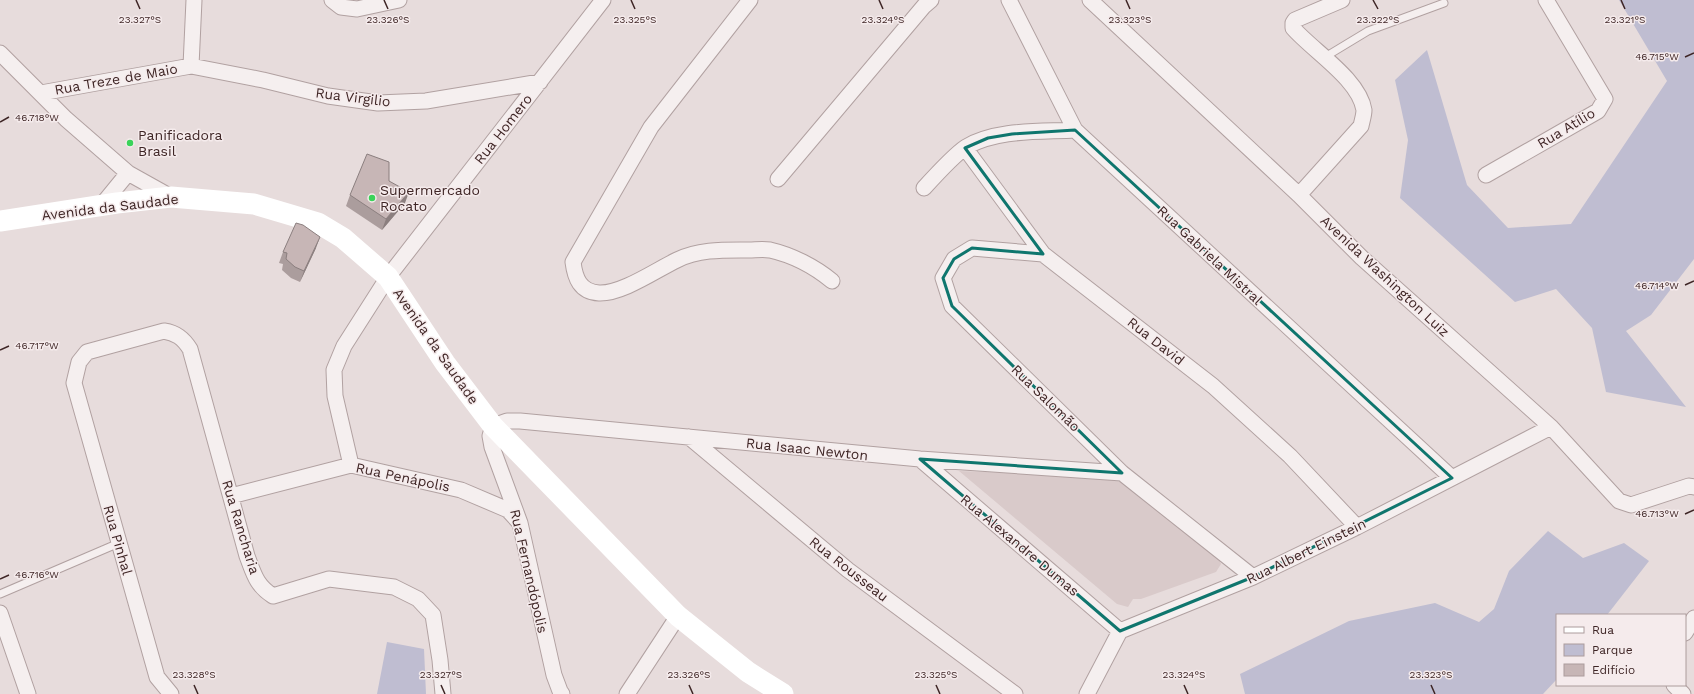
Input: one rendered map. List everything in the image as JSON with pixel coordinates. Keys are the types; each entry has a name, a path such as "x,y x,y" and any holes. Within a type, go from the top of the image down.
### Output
{"main road":[{"name":"Avenida da Saudade","path":"0,221 171,197 254,204 318,223 343,238 388,277 445,363 493,426 678,616 748,672 783,694"}],"street":[{"path":"191,66 194,0"},
{"path":"332,0 341,7 357,9 399,0"},
{"name":"Rua Homero","path":"351,465 335,396 334,370 344,346 388,277 604,0"},
{"path":"750,0 651,127 573,262 574,275 583,288 598,293 618,290 679,259 702,252 768,250 794,258 824,274 832,281"},
{"name":"Rua Gabriela Mistral","path":"1009,0 1075,130 1452,478"},
{"name":"Avenida Washington Luiz","path":"1090,0 1299,195 1362,258 1551,427 1619,501 1631,505 1689,486 1694,486"},
{"path":"1299,195 1361,126 1364,111 1358,95 1346,79 1325,57 1293,28 1293,23 1295,20 1342,0"},
{"name":"Rua Atílio","path":"1486,175 1598,111 1605,99 1546,0"},
{"path":"778,179 927,3"},
{"path":"0,53 66,119 128,173 171,197"},
{"name":"Rua Virgilio","path":"191,66 263,80 328,96 378,103 426,101 540,82"},
{"name":"Rua Treze de Maio","path":"41,93 191,66"},
{"path":"924,188 965,148 988,138 1004,135 1075,130"},
{"name":"Rua David","path":"965,148 1043,254 1213,386 1290,456 1357,527"},
{"path":"101,206 128,173"},
{"name":"Rua Salomão","path":"1043,254 972,248 954,259 943,278 952,306 1122,473 1253,578"},
{"name":"Rua Rancharia","path":"74,383 79,362 88,352 164,331 174,333 184,340 190,349 247,556 257,581 263,590 273,596 329,579 394,587 418,598 433,615 440,660 443,694"},
{"name":"Rua Pinhal","path":"74,383 157,677 171,694"},
{"name":"Rua Isaac Newton","path":"493,426 507,421 520,421 920,460 1122,473"},
{"name":"Rua Fernandópolis","path":"493,426 490,436 492,447 520,523 554,675 562,694"},
{"name":"Rua Albert Einstein","path":"1120,630 1253,578 1357,527 1551,427"},
{"name":"Rua Rousseau","path":"689,437 848,570 1015,694"},
{"name":"Rua Alexandre Dumas","path":"920,460 1120,630"},
{"name":"Rua Penápolis","path":"231,496 351,465 461,490 508,510 520,523"},
{"path":"0,613 28,694"},
{"path":"627,694 678,616"},
{"path":"1686,630 1694,618"},
{"path":"1087,694 1120,630"},
{"path":"1675,686 1683,694"}],"lane":[{"path":"1325,57 1368,31 1444,3"},
{"path":"0,594 119,542"}],"highlighted area":[{"path":"1075,130 1452,478 1253,577 1120,631 920,459 1122,473 952,306 943,278 954,259 972,248 1043,254 965,148 988,138 1012,134"}],"shaded area":[{"path":"959,471 1121,477 1217,555 1221,564 1216,572 1141,599 1133,599 1128,607 1117,604"}],"green space":[{"path":"1619,0 1694,0 1694,259 1651,315 1626,331 1686,407 1606,392 1592,328 1556,289 1515,302 1400,198 1408,140 1395,80 1427,50 1467,185 1508,228 1571,224 1667,81"},
{"path":"1548,531 1583,558 1624,543 1649,561 1608,614 1556,614 1556,680 1543,694 1245,694 1240,674 1349,621 1435,603 1479,622 1494,609 1509,571"},
{"path":"387,642 424,649 426,694 377,694"}],"building":[{"name":"Supermercado Rocato","path":"367,154 389,162 389,181 409,192 386,219 350,195"},
{"path":"296,223 303,225 320,237 304,271 295,267 286,259 287,253 283,252"}],"place":[{"name":"Panificadora Brasil","path":"130,143"},
{"name":"Supermercado Rocato","path":"372,198"}]}
